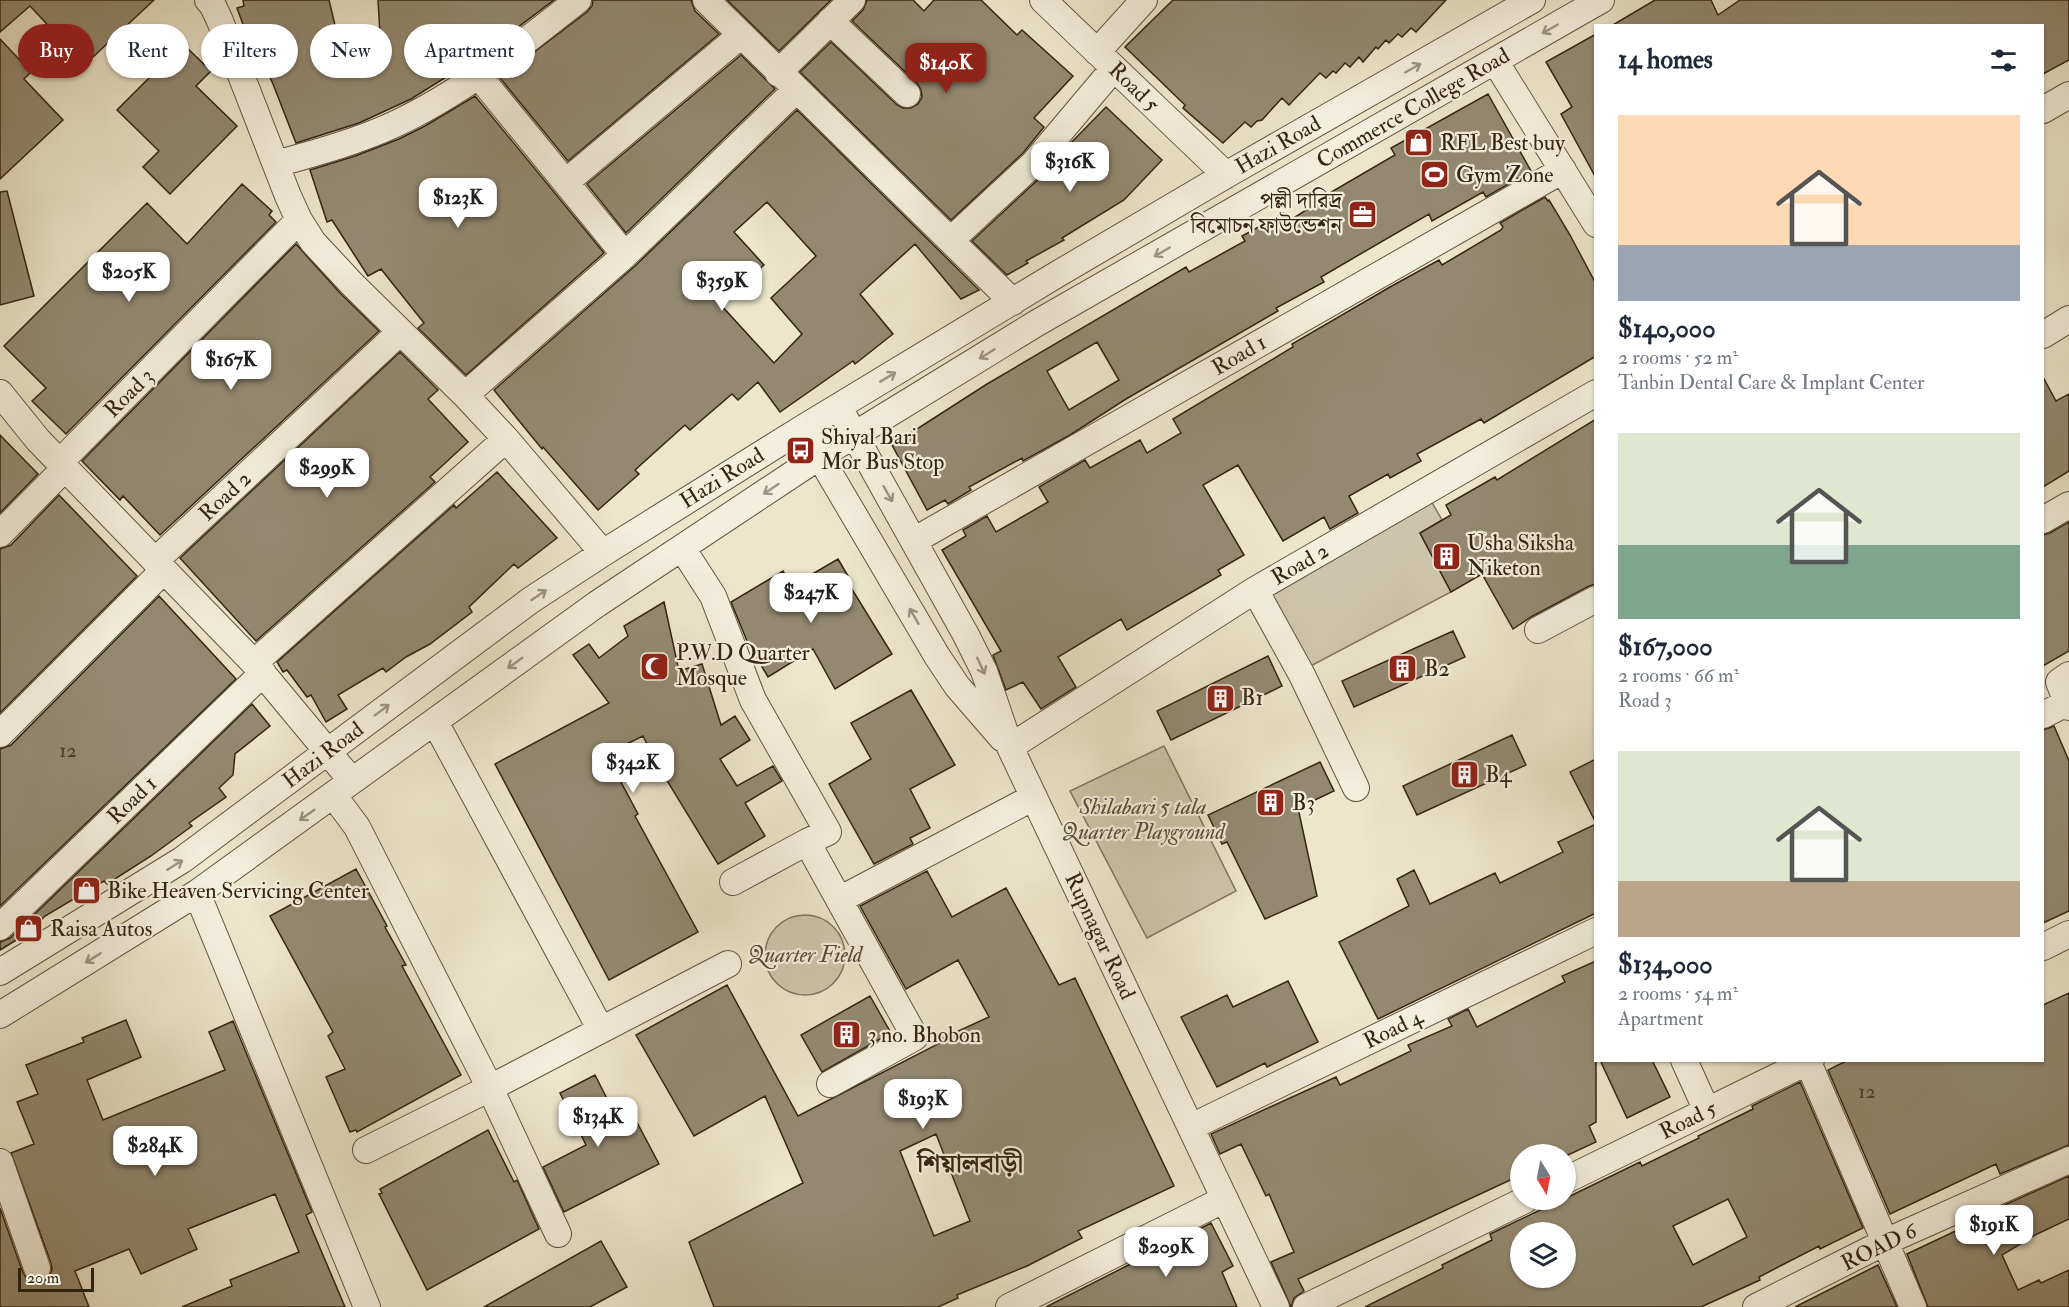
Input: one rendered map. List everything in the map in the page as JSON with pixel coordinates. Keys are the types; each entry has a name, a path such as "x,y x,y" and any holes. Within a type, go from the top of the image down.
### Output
{"street":[{"path":"208,0 220,21 299,220 313,242 352,285 465,395 506,439 603,553"},
{"path":"535,34 578,0"},
{"path":"706,0 1013,302"},
{"path":"465,395 625,255 787,82 830,21 852,0"},
{"name":"Road 5","path":"1043,0 1226,175"},
{"path":"951,240 1034,163 1106,60 1144,0"},
{"name":"Commerce College Road","path":"1475,32 1532,0"},
{"name":"Commerce College Road","path":"820,456 1037,323 1601,0"},
{"path":"830,21 907,94"},
{"name":"Hazi Road","path":"0,972 182,860 531,600 603,553 803,428 1013,302 1226,175 1475,32"},
{"path":"566,182 741,35"},
{"path":"1495,62 1594,221"},
{"path":"276,164 392,126 447,96 474,78"},
{"path":"480,78 625,255"},
{"path":"2044,109 2069,95"},
{"name":"Road 1","path":"915,540 1563,170"},
{"name":"Road 3","path":"0,534 62,465 299,220"},
{"path":"2044,334 2069,319"},
{"name":"Road 2","path":"0,734 159,565 400,332"},
{"path":"0,393 38,440 259,668 327,751 357,827 490,1088 558,1234"},
{"name":"Road 2","path":"1010,747 1255,590 1594,394"},
{"name":"Rupnagar Road","path":"838,407 915,540 984,670 1010,747 1276,1307"},
{"path":"803,428 937,656 957,686 1010,747"},
{"name":"Road 1","path":"0,927 259,668 506,439"},
{"name":"Hazi Road","path":"0,1016 197,893 597,604 820,456"},
{"path":"2044,519 2069,505"},
{"path":"682,548 713,596 753,700 828,832 733,882"},
{"path":"1255,590 1302,675 1356,788"},
{"path":"1538,630 1594,600"},
{"path":"2044,715 2068,705 2059,682 2069,675"},
{"path":"435,722 602,1030"},
{"path":"839,900 1034,797"},
{"path":"807,842 915,1037 830,1084"},
{"path":"197,893 367,1307"},
{"name":"Road 4","path":"1191,1127 1594,932"},
{"path":"2044,946 2069,934"},
{"path":"366,1150 728,964"},
{"path":"1685,1062 1707,1111"},
{"name":"Road 5","path":"1576,1175 1807,1062"},
{"path":"1809,1062 1913,1307"},
{"name":"ROAD 6","path":"1756,1307 1885,1242 2069,1160"},
{"path":"0,1162 37,1269"},
{"path":"1009,1307 1225,1199"},
{"path":"1306,1307 1510,1207"}],"green space":[{"path":"1430,499 1442,520 1420,533 1451,592 1305,669 1261,593"},
{"name":"Shilabari 5 tala Quarter Playground","path":"1164,746 1236,891 1147,938 1070,791"},
{"name":"Quarter Field","path":"805,915 820,918 833,927 842,940 845,955 842,970 833,983 820,992 805,995 790,992 777,983 768,970 765,955 768,940 777,927 790,918"}],"building":[{"path":"0,0 154,0 128,24 106,24 106,45 94,56 94,24 47,24 30,6 0,32"},
{"path":"243,0 329,0 335,24 310,24 310,78 392,78 392,24 379,24 378,0 554,0 522,24 404,24 404,78 445,78 411,99 359,123 296,143 270,78 298,78 298,24 243,24 237,8 244,6"},
{"path":"593,0 691,0 695,11 719,34 568,161 500,78 535,78 535,51 592,6"},
{"path":"727,0 831,0 779,51"},
{"path":"867,0 913,0 924,11 934,0 981,0 1017,35 1022,30 1073,76 1034,118 1044,127 1023,153 951,220 800,72 831,42 897,105 911,108 918,104 922,97 917,83 852,21 863,10"},
{"path":"1173,0 1446,0 1416,32 1411,28 1402,37 1398,34 1389,43 1386,40 1378,49 1376,47 1363,62 1359,57 1350,67 1345,63 1336,73 1333,71 1326,78 1320,73 1289,105 1282,98 1262,120 1257,121 1251,127 1245,122 1223,143 1183,108 1185,105 1125,47"},
{"path":"1655,0 1711,0 1718,15 1740,0 2069,0 2069,60 2044,73 2044,24 1614,24"},
{"path":"1594,35 1594,174 1561,114 1572,107 1546,62"},
{"path":"0,39 18,58 18,78 25,78 63,120 0,179"},
{"path":"189,50 201,61 201,78 204,78 196,86 237,126 170,194 143,167 159,151 117,110 149,78 189,78"},
{"path":"741,55 775,89 626,233 587,184"},
{"path":"1488,94 1531,171 1486,197 1483,192 1432,221 1429,214 1321,277 1324,282 1276,308 1278,311 1126,399 1070,435 969,487 971,490 948,504 945,500 927,510 892,445 987,384 1186,267 1189,272 1245,241 1242,236 1284,213 1289,221 1322,200 1321,198 1395,155 1391,148","holes":["1097,342 1119,380 1069,410 1047,371"]},
{"path":"475,96 604,253 466,375 418,328 424,323 381,269 368,276 332,220 327,222 310,170 399,139"},
{"path":"1106,107 1162,160 1124,200 1007,275 972,241 1044,174"},
{"path":"797,110 979,290 961,299 915,244 860,294 893,334 855,364 853,361 780,412 758,382 738,400 732,394 690,430 685,425 635,470 639,474 598,510 543,447 542,449 494,390 635,266","holes":["767,202 816,256 771,298 802,334 774,363 720,304 764,265 734,232"]},
{"path":"242,184 272,211 269,215 276,222 66,434 32,401 46,388 4,346 147,203 187,244"},
{"path":"7,191 34,296 0,305 0,192"},
{"path":"1545,197 1549,200 1594,280 1594,357 1484,423 1481,419 1417,454 1421,461 1390,478 1388,474 1349,496 1358,513 1330,529 1324,517 1283,541 1238,465 1203,485 1244,555 1218,570 1221,575 1127,630 1121,619 1058,657 1076,687 1041,709 1023,682 1006,690 993,655 1001,651 942,550 966,536 963,530 987,516 996,532 1048,502 1039,487 1085,460 1090,468 1140,440 1147,453 1181,433 1173,419 1293,347 1292,344 1390,287 1439,260 1442,265 1501,230 1503,227 1500,223"},
{"path":"296,244 341,294 379,331 160,535 123,496 120,500 82,461"},
{"path":"400,352 438,390 428,399 468,442 430,477 435,482 256,641 180,558"},
{"path":"2044,379 2056,401 2069,394 2069,471 2044,486"},
{"path":"1594,420 1594,585 1531,617 1513,629 1482,574 1451,592 1420,533 1451,515 1446,505 1495,477 1497,480"},
{"path":"0,435 38,474 0,513"},
{"path":"497,472 557,538 518,568 514,564 469,607 472,612 430,644 406,657 386,672 383,668 338,695 347,709 326,722 311,695 307,697 287,670 283,672 277,662 454,505 456,508"},
{"path":"59,495 137,576 0,713 0,549 11,545"},
{"path":"2069,522 2069,651 2044,665 2044,535"},
{"path":"838,559 848,576 845,578 892,654 835,689 813,649 768,677 747,641 731,602 783,571 792,586"},
{"path":"159,596 236,679 0,906 0,749 11,745"},
{"path":"664,602 679,671 702,664 721,725 735,716 750,740 720,759 737,786 773,766 782,781 745,803 765,836 718,864 655,761 643,736 606,754 638,814 635,816 698,932 609,980 495,764 609,703 573,655 589,644 599,658 628,636 624,626"},
{"name":"B2","path":"1453,631 1465,657 1354,707 1342,681"},
{"name":"B1","path":"1268,656 1282,686 1171,740 1157,711"},
{"path":"911,690 955,765 910,789 930,828 910,838 913,844 874,864 829,784 871,759 851,723"},
{"path":"252,704 270,726 235,754 233,775 219,788 226,797 189,823 192,826 151,856 107,884 104,881 45,916 28,933 0,950 0,942 10,938"},
{"path":"2054,726 2069,761 2069,911 2044,923 2044,730"},
{"name":"B4","path":"1512,735 1526,765 1417,815 1403,786"},
{"path":"1594,760 1594,819 1570,772"},
{"path":"1320,762 1334,791 1298,808 1317,896 1265,919 1227,842 1222,844 1208,815"},
{"path":"1594,825 1594,914 1378,1019 1339,942 1409,906 1397,879 1414,870 1430,904 1495,873 1500,883 1563,852 1558,842"},
{"path":"356,869 406,965 402,966 461,1075 357,1132 356,1130 350,1132 326,1077 345,1069 328,1036 333,1032 270,916"},
{"path":"927,871 952,917 1006,888 1059,985 1075,978 1174,1186 1078,1231 1082,1238 1027,1266 957,1295 958,1298 938,1307 714,1307 689,1242 803,1183 765,1096 694,1136 636,1035 727,985 798,1116 940,1043 939,1040 989,1017 958,960 906,989 860,906","holes":["936,1134 970,1221 934,1236 900,1151"]},
{"path":"1594,962 1596,1122 1589,1126 1596,1142 1576,1151 1576,1144 1510,1144 1510,1180 1298,1279 1304,1291 1294,1298 1291,1307 1271,1262 1294,1252 1269,1194 1266,1196 1241,1144 1220,1154 1211,1134 1336,1077 1340,1085 1411,1051 1408,1045 1452,1026 1448,1019 1468,1009 1477,1027 1565,982 1562,976"},
{"path":"1288,981 1318,1042 1267,1067 1265,1063 1217,1087 1181,1017 1227,995 1233,1007"},
{"path":"2069,993 2069,1145 2000,1174 1996,1164 1890,1214 1828,1070 1844,1062 2044,1062 2044,1005"},
{"name":"3 no. Bhobon","path":"870,996 891,1033 822,1072 801,1035"},
{"path":"126,1020 141,1057 87,1080 103,1120 225,1070 209,1032 233,1021 312,1212 306,1215 345,1307 182,1307 232,1286 230,1280 299,1252 275,1194 188,1229 197,1249 141,1274 129,1249 75,1271 89,1307 0,1307 0,1208 27,1279 35,1283 42,1282 49,1277 52,1270 11,1153 34,1144 17,1102 38,1094 26,1065 84,1042 82,1038"},
{"path":"1601,1062 1653,1062 1670,1097 1627,1118"},
{"path":"595,1075 619,1122 633,1115 659,1164 564,1212 543,1167 586,1145 560,1093"},
{"path":"1800,1082 1863,1228 1820,1249 1819,1246 1759,1277 1760,1280 1701,1307 1365,1307 1443,1268 1442,1265 1492,1240 1490,1234 1510,1224 1510,1288 1576,1288 1576,1222 1515,1222 1540,1210 1576,1210 1576,1193 1640,1162 1642,1166 1753,1109 1752,1106","holes":["1728,1199 1747,1237 1693,1265 1673,1226"]},
{"path":"488,1130 514,1182 517,1180 539,1229 427,1290 379,1194 382,1193 380,1189"},
{"path":"2069,1176 2069,1219 2035,1235 2002,1255 2018,1290 2039,1280 2041,1283 2069,1270 2069,1307 1928,1307 1907,1254 1960,1229 1958,1226"},
{"path":"1211,1223 1233,1266 1222,1272 1237,1307 1046,1307"},
{"path":"601,1241 627,1287 590,1307 484,1307"},
{"path":"1878,1265 1897,1307 1795,1307"}],"place":[{"name":"RFL Best buy","path":"1419,143"},
{"name":"Gym Zone","path":"1435,175"},
{"name":"পল্লী দারিদ্র বিমোচন ফাউন্ডেশন","path":"1363,214"},
{"name":"Shiyal Bari Mor Bus Stop","path":"800,450"},
{"name":"Usha Siksha Niketon","path":"1446,556"},
{"name":"P.W.D Quarter Mosque","path":"655,666"},
{"name":"B2","path":"1403,669"},
{"name":"B1","path":"1220,698"},
{"name":"B4","path":"1464,775"},
{"name":"B3","path":"1271,803"},
{"name":"Bike Heaven Servicing Center","path":"86,891"},
{"name":"Raisa Autos","path":"29,929"},
{"name":"3 no. Bhobon","path":"847,1035"}],"district":[{"name":"শিয়ালবাড়ী","path":"970,1164"}]}
